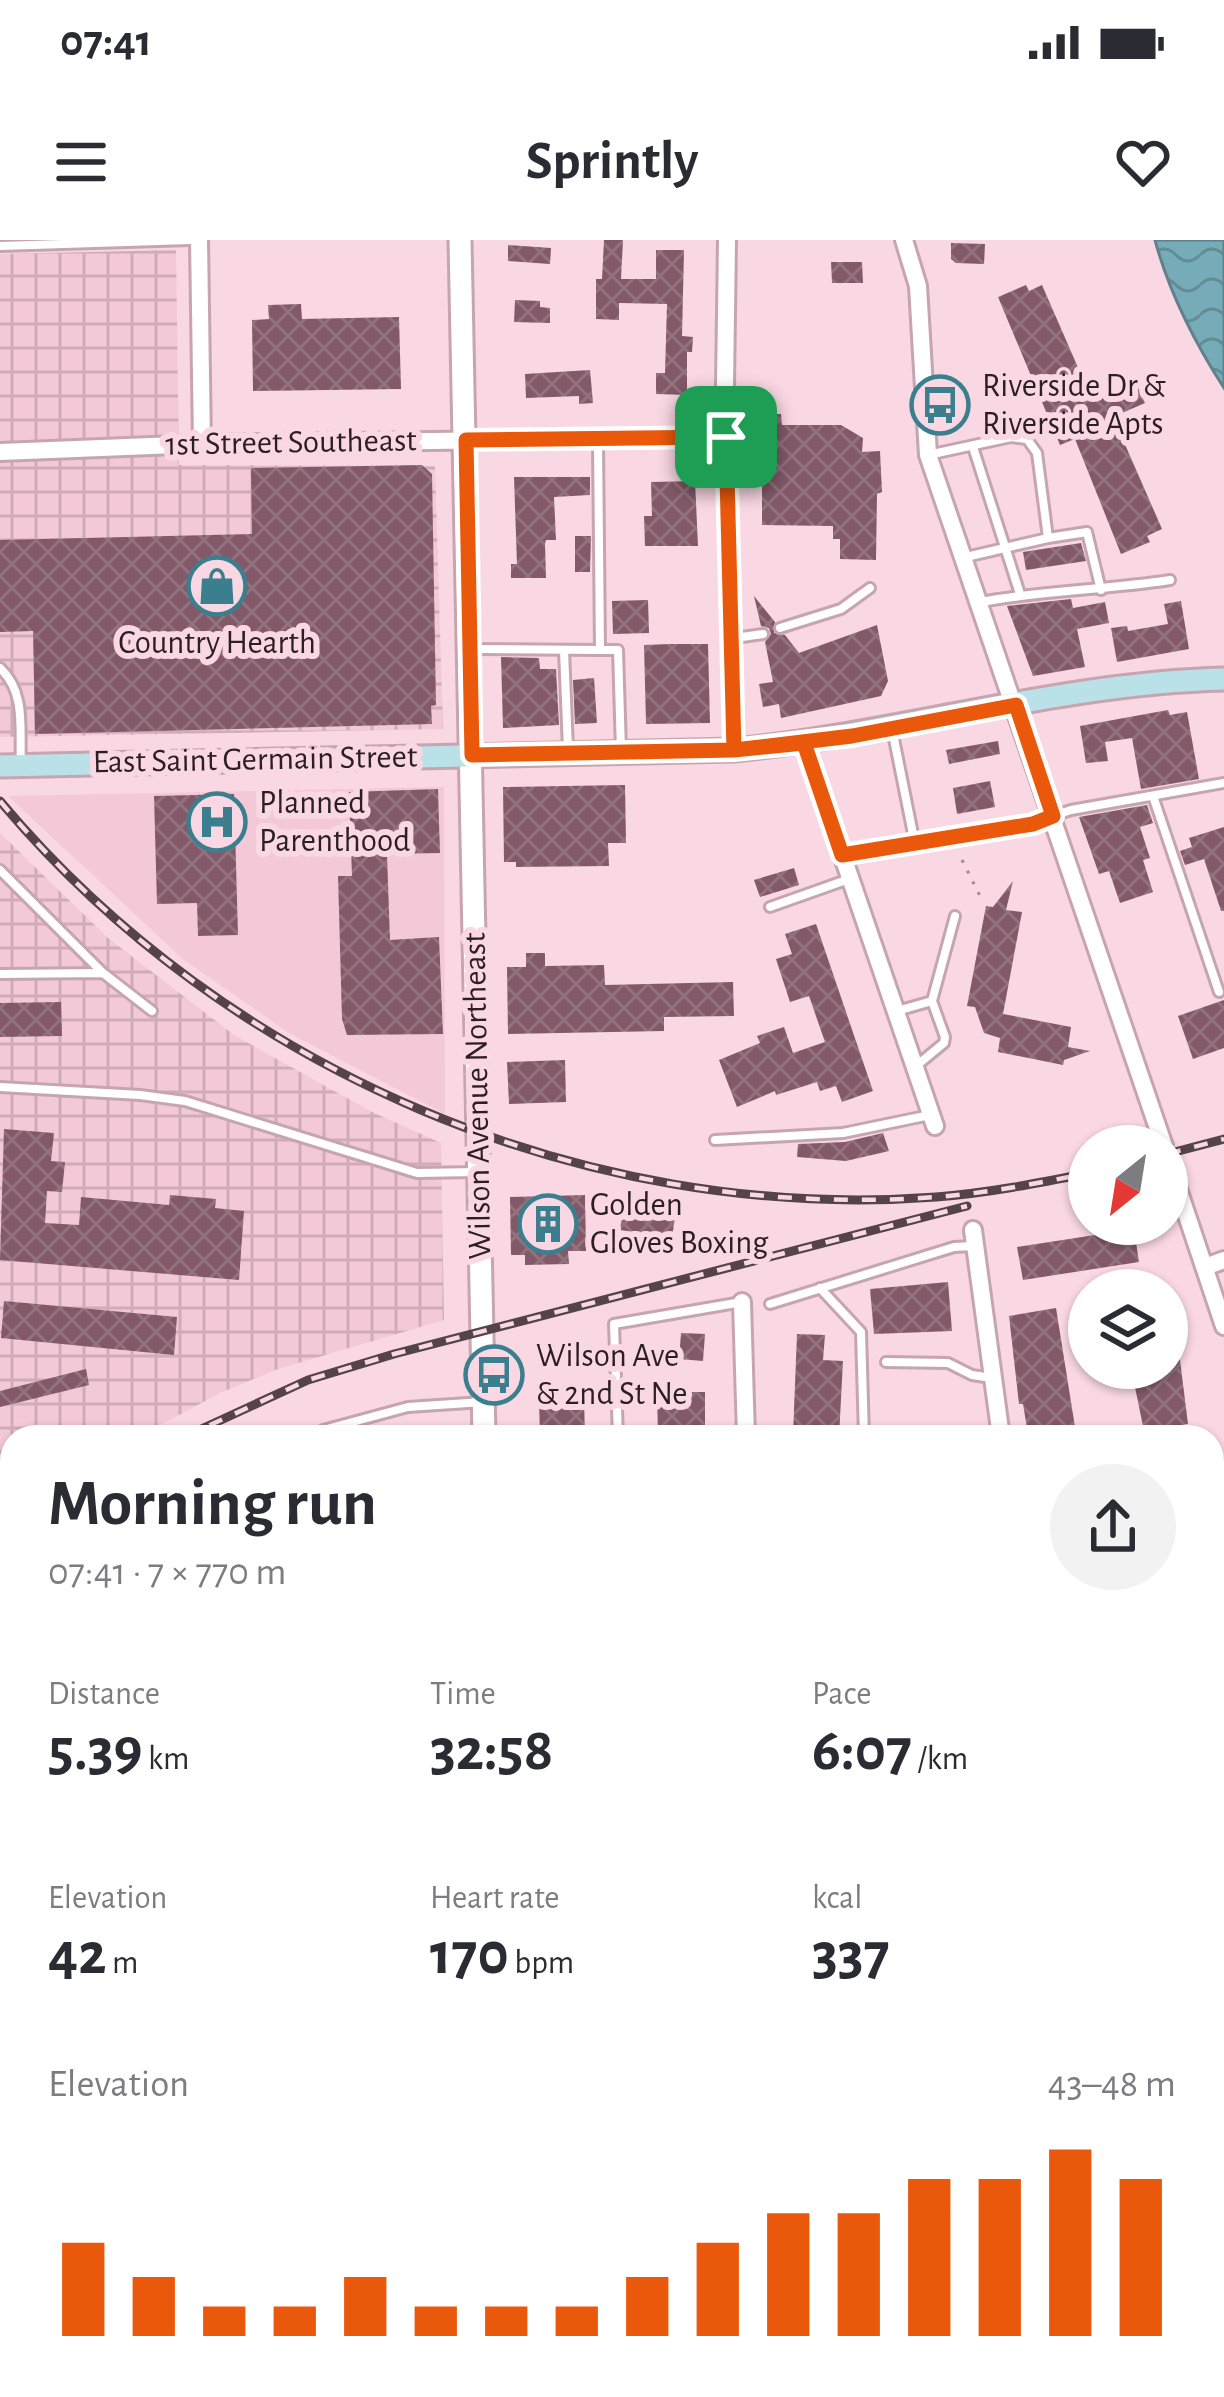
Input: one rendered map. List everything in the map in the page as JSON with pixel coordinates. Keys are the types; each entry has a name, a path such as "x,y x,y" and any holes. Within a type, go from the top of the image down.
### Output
{"main road":[{"name":"East Saint Germain Street","path":"10,766 734,750 892,729 1143,684 1224,679"}],"street":[{"path":"199,240 202,444"},
{"name":"Wilson Avenue Northeast","path":"460,240 484,1425"},
{"path":"727,240 726,437 734,750"},
{"path":"904,240 918,286 928,455 1157,1125"},
{"name":"1st Street Southeast","path":"0,452 202,444 726,437"},
{"path":"804,743 933,1121"},
{"path":"1188,1217 1224,1327"},
{"path":"974,1238 999,1425"},
{"path":"1205,1267 1224,1260"},
{"path":"742,1302 746,1425"}],"lane":[{"path":"0,246 190,240"},
{"path":"928,455 1011,437 1028,439 1037,453 1048,538"},
{"path":"598,439 600,650"},
{"path":"974,447 1020,594"},
{"path":"964,558 1088,532 1101,590"},
{"path":"980,602 1068,588 1101,590 1170,580"},
{"path":"780,628 841,610 870,588"},
{"path":"731,638 763,634"},
{"path":"470,649 618,650 621,752"},
{"path":"564,650 568,753"},
{"path":"0,668 19,695 10,766"},
{"path":"892,729 915,844"},
{"path":"842,855 1033,824 1053,816 1224,783"},
{"path":"1153,796 1219,992"},
{"path":"0,870 103,974 152,1011"},
{"path":"770,907 850,879"},
{"path":"914,1066 944,1043 932,1001 955,916"},
{"path":"0,974 103,974"},
{"path":"895,1011 932,1001"},
{"path":"0,1087 185,1101 417,1173 479,1172"},
{"path":"715,1140 933,1121"},
{"path":"770,1304 974,1238"},
{"path":"820,1288 861,1332 864,1425"},
{"path":"618,1425 614,1324 742,1302"},
{"path":"886,1362 948,1363 972,1375 993,1378"},
{"path":"341,1425 408,1407 483,1402"}],"path":[{"path":"962,860 983,902"}],"shaded area":[{"path":"176,250 179,465 435,466 443,729 0,737 0,254"},
{"path":"444,787 445,1114 289,1033 183,959 8,796"},
{"path":"0,833 108,938 234,1035 370,1111 441,1143 444,1320 278,1369 160,1425 0,1425"}],"water":[{"path":"1155,240 1224,240 1224,388 1184,317"}],"building":[{"path":"604,240 623,240 621,279 656,279 656,250 684,250 682,336 693,337 692,352 687,352 687,395 656,394 656,373 665,373 667,304 619,303 619,320 596,319 596,279 602,279"},
{"path":"951,243 985,244 984,264 956,263 951,259"},
{"path":"508,245 551,248 550,264 508,261"},
{"path":"831,262 862,262 863,283 832,283"},
{"path":"1026,285 1029,291 1042,285 1090,395 1133,376 1145,403 1113,417 1162,529 1147,536 1150,542 1121,554 1075,439 1060,445 998,297"},
{"path":"515,300 540,301 540,307 550,308 550,323 514,322"},
{"path":"301,304 302,319 399,317 401,389 253,391 252,320 269,319 268,305"},
{"path":"590,370 593,403 579,404 579,396 526,398 525,374"},
{"path":"762,414 781,414 782,425 841,425 863,438 862,452 880,451 876,560 840,559 840,539 833,539 833,526 762,525"},
{"name":"Country Hearth","path":"422,465 432,474 436,705 431,706 432,724 35,734 33,631 0,632 0,540 252,534 251,468"},
{"path":"514,477 590,477 590,495 554,497 556,540 546,540 546,578 511,578 511,564 517,564"},
{"path":"695,481 698,546 645,546 644,516 652,516 651,482"},
{"path":"575,536 591,536 590,572 575,572"},
{"path":"1081,543 1086,561 1026,570 1023,552"},
{"path":"754,596 775,622 774,633 785,635 799,653 877,625 888,681 881,696 781,718 779,704 763,707 759,684 773,682 765,642 771,634 761,626"},
{"path":"1071,599 1073,608 1105,602 1109,623 1077,629 1085,667 1033,676 1007,606"},
{"path":"648,600 649,633 613,634 612,601"},
{"path":"1181,601 1189,649 1117,662 1111,628 1127,626 1128,631 1168,624 1164,604"},
{"path":"708,644 710,723 646,724 644,645"},
{"path":"501,657 539,658 540,669 556,669 559,725 503,728"},
{"path":"594,678 597,723 575,724 573,680"},
{"path":"1168,710 1170,715 1187,712 1199,779 1141,789 1132,738 1105,742 1108,761 1086,763 1080,726"},
{"path":"998,741 1000,754 949,764 946,750"},
{"path":"990,781 995,807 957,814 953,788"},
{"path":"625,785 626,843 608,843 609,866 516,867 516,862 504,862 503,787"},
{"path":"438,789 440,853 387,854 390,940 439,937 443,1034 347,1035 342,1019 338,876 352,876 349,792"},
{"path":"234,794 238,935 198,936 197,903 157,904 154,796"},
{"path":"1147,805 1153,823 1140,827 1150,858 1143,860 1153,892 1120,903 1109,871 1099,874 1079,817"},
{"path":"1224,827 1221,911 1204,859 1185,865 1180,851 1192,847 1189,838"},
{"path":"794,868 799,885 760,897 754,880"},
{"path":"1013,881 1006,910 1022,912 1003,1014 1071,1027 1068,1047 1090,1051 1064,1060 1063,1065 998,1052 1000,1038 984,1033 975,1007 967,1006 986,906 993,907"},
{"path":"816,924 873,1091 842,1102 836,1086 820,1091 817,1082 776,1095 775,1091 737,1107 719,1060 760,1043 757,1036 784,1027 793,1053 825,1042 809,996 790,1002 776,959 792,954 785,934"},
{"path":"526,953 545,953 545,966 604,965 605,985 733,982 734,1016 664,1017 664,1031 508,1034 507,967 526,967"},
{"path":"1224,1000 1224,1048 1193,1059 1178,1016"},
{"path":"61,1002 62,1036 0,1037 0,1003"},
{"path":"565,1060 566,1102 509,1104 507,1062"},
{"path":"4,1129 54,1133 51,1161 65,1162 62,1192 47,1191 45,1223 79,1225 81,1197 169,1205 170,1195 216,1199 215,1208 244,1211 239,1280 0,1260"},
{"path":"883,1133 889,1151 846,1161 797,1157 798,1144 845,1142"},
{"name":"Golden Gloves Boxing","path":"585,1195 586,1251 568,1251 569,1264 525,1265 525,1255 511,1255 510,1197"},
{"path":"623,1209 675,1217 672,1238 620,1230"},
{"path":"1068,1239 1068,1245 1136,1245 1139,1262 1068,1269 1068,1273 1023,1280 1017,1247"},
{"path":"948,1282 952,1331 874,1334 870,1289"},
{"path":"4,1301 177,1317 174,1355 1,1338"},
{"path":"1056,1308 1075,1425 1026,1425 1023,1404 1019,1404 1009,1316"},
{"path":"681,1333 705,1334 703,1361 679,1359"},
{"path":"797,1334 825,1335 823,1360 843,1361 840,1425 793,1425"},
{"path":"86,1369 89,1385 0,1407 0,1391"},
{"path":"1135,1389 1184,1389 1188,1424 1143,1425"},
{"path":"657,1392 705,1392 705,1425 658,1425"},
{"path":"584,1398 585,1425 540,1425 539,1399"}],"railway":[{"path":"0,801 91,897 192,980 303,1052 421,1110 545,1154 673,1184 804,1199 936,1197 1068,1177"},
{"path":"1188,1148 1224,1139"},
{"path":"210,1425 308,1380 394,1354 967,1206"}],"place":[{"name":"Riverside Dr & Riverside Apts","path":"940,405"},
{"name":"Country Hearth","path":"217,586"},
{"name":"Planned Parenthood","path":"217,822"},
{"name":"Golden Gloves Boxing","path":"548,1224"},
{"name":"Wilson Ave & 2nd St Ne","path":"494,1375"}],"route":[{"path":"726,437 466,440 472,755 734,750 852,736 1016,705 1053,816 1033,824 842,855 804,743 734,750 726,437"}]}
